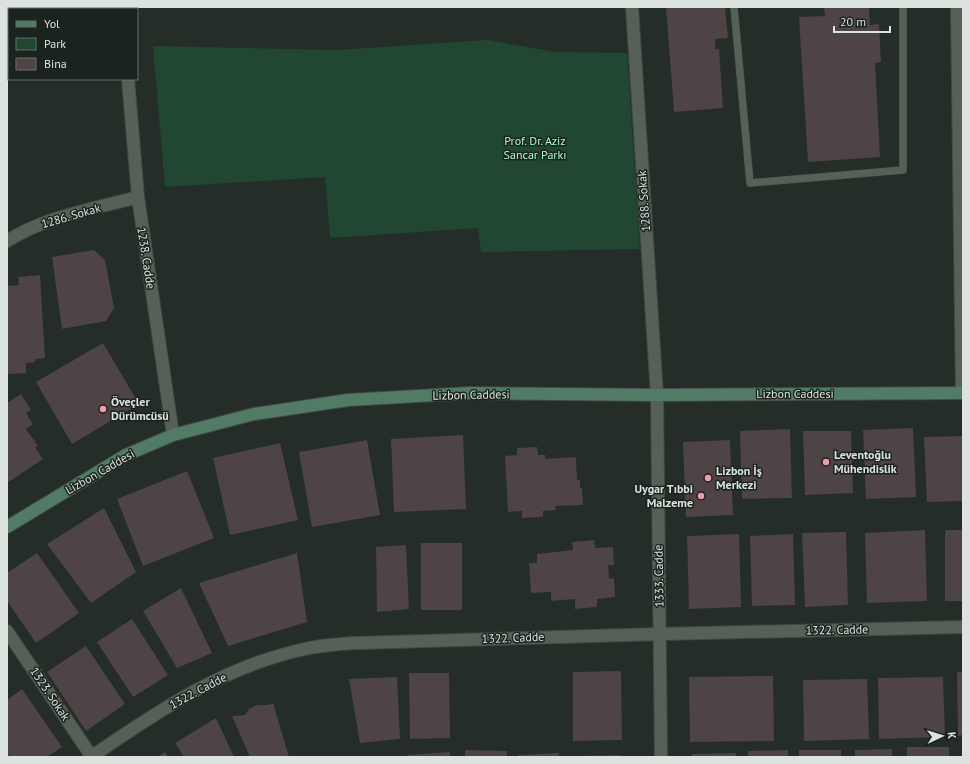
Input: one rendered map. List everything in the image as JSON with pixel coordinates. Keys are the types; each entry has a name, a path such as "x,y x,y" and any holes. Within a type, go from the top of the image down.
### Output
{"main road":[{"name":"Lizbon Caddesi","path":"7,526 126,455 173,435 254,414 348,400 470,393 657,395 962,393"}],"street":[{"name":"1288. Sokak","path":"632,7 657,395"},
{"path":"957,7 962,393"},
{"name":"1238. Cadde","path":"128,80 138,197 173,435"},
{"name":"1286. Sokak","path":"7,241 25,230 47,221 138,197"},
{"name":"1333. Cadde","path":"657,395 661,757"},
{"name":"1322. Cadde","path":"92,757 170,704 194,690 249,665 305,649 357,643 963,627"},
{"name":"1323. Sokak","path":"7,631 92,757"}],"lane":[{"path":"734,7 750,183 903,170 903,7"}],"green space":[{"name":"Prof. Dr. Aziz Sancar Parkı","path":"487,40 556,52 627,53 640,249 481,252 478,228 330,238 325,177 165,187 153,46 338,50"}],"building":[{"path":"7,7 46,7 8,8 7,17"},
{"path":"666,7 725,7 728,38 715,39 715,49 719,49 723,108 674,112"},
{"path":"824,7 869,7 870,25 879,24 881,62 875,63 880,157 808,162 799,17 825,16"},
{"path":"94,250 105,260 114,308 106,321 62,329 52,257"},
{"path":"40,275 45,358 35,359 35,362 26,363 26,373 7,374 7,286 19,285 18,277"},
{"path":"103,343 139,404 72,444 36,382"},
{"path":"21,394 31,410 26,413 33,424 26,429 38,446 35,447 43,459 7,483 7,403"},
{"path":"913,428 916,497 866,499 863,430"},
{"path":"790,429 792,498 742,499 740,431"},
{"path":"803,431 851,431 853,493 805,495"},
{"path":"463,435 466,509 394,512 391,439"},
{"path":"963,436 963,501 927,502 924,437"},
{"path":"367,440 380,515 312,527 299,452"},
{"name":"Lizbon İş Merkezi","path":"730,440 733,515 686,517 683,442"},
{"path":"280,443 298,520 230,535 213,458"},
{"path":"537,447 538,455 545,455 545,459 576,457 577,480 580,480 580,488 582,488 583,505 555,506 556,510 543,511 543,517 522,518 522,511 508,512 505,456 517,455 517,448"},
{"path":"187,471 214,538 143,566 117,499"},
{"path":"104,508 136,572 91,603 47,544"},
{"path":"925,530 927,601 867,603 865,533"},
{"path":"945,530 963,530 963,601 945,601"},
{"path":"846,532 848,605 805,607 802,533"},
{"path":"739,534 741,607 689,609 687,536"},
{"path":"793,534 795,605 752,606 750,536"},
{"path":"594,540 595,548 613,547 614,565 608,565 609,579 614,578 615,597 597,599 597,607 575,609 575,599 551,601 551,592 531,593 529,563 537,563 537,554 573,550 572,542"},
{"path":"421,543 462,543 462,610 421,610"},
{"path":"406,545 409,609 377,612 376,547"},
{"path":"37,553 79,613 36,643 7,601 7,573"},
{"path":"297,553 307,622 228,646 199,583"},
{"path":"181,588 212,653 177,668 143,611"},
{"path":"132,619 168,675 133,697 97,642"},
{"path":"86,646 125,704 86,731 47,672"},
{"path":"621,671 622,740 573,741 573,672"},
{"path":"957,672 963,672 963,735 958,736"},
{"path":"409,673 449,673 450,738 410,739"},
{"path":"773,676 774,741 690,742 689,677"},
{"path":"397,677 400,739 360,743 349,679"},
{"path":"943,677 945,737 879,739 878,678"},
{"path":"867,679 869,739 804,741 803,680"},
{"path":"22,689 62,747 47,757 10,757 7,753 7,700"},
{"path":"273,703 289,757 250,757 232,716 245,715 249,709 257,705 268,705"},
{"path":"216,718 234,757 184,757 175,743"},
{"path":"907,747 949,747 949,757 907,757"},
{"path":"892,749 892,757 855,757 855,750"},
{"path":"465,750 507,751 507,757 465,757"},
{"path":"788,750 788,757 748,757 748,751"},
{"path":"799,750 841,750 841,757 799,757"},
{"path":"165,752 168,757 157,757"},
{"path":"450,752 450,757 407,757 407,755"},
{"path":"559,753 559,757 518,757 518,755"},
{"path":"736,753 736,757 692,757 692,754"},
{"path":"621,755 621,757 574,757 574,756"}],"place":[{"name":"Öveçler Dürümcüsü","path":"103,409"},
{"name":"Leventoğlu Mühendislik","path":"826,462"},
{"name":"Lizbon İş Merkezi","path":"708,478"},
{"name":"Uygar Tıbbi Malzeme","path":"701,496"}]}
